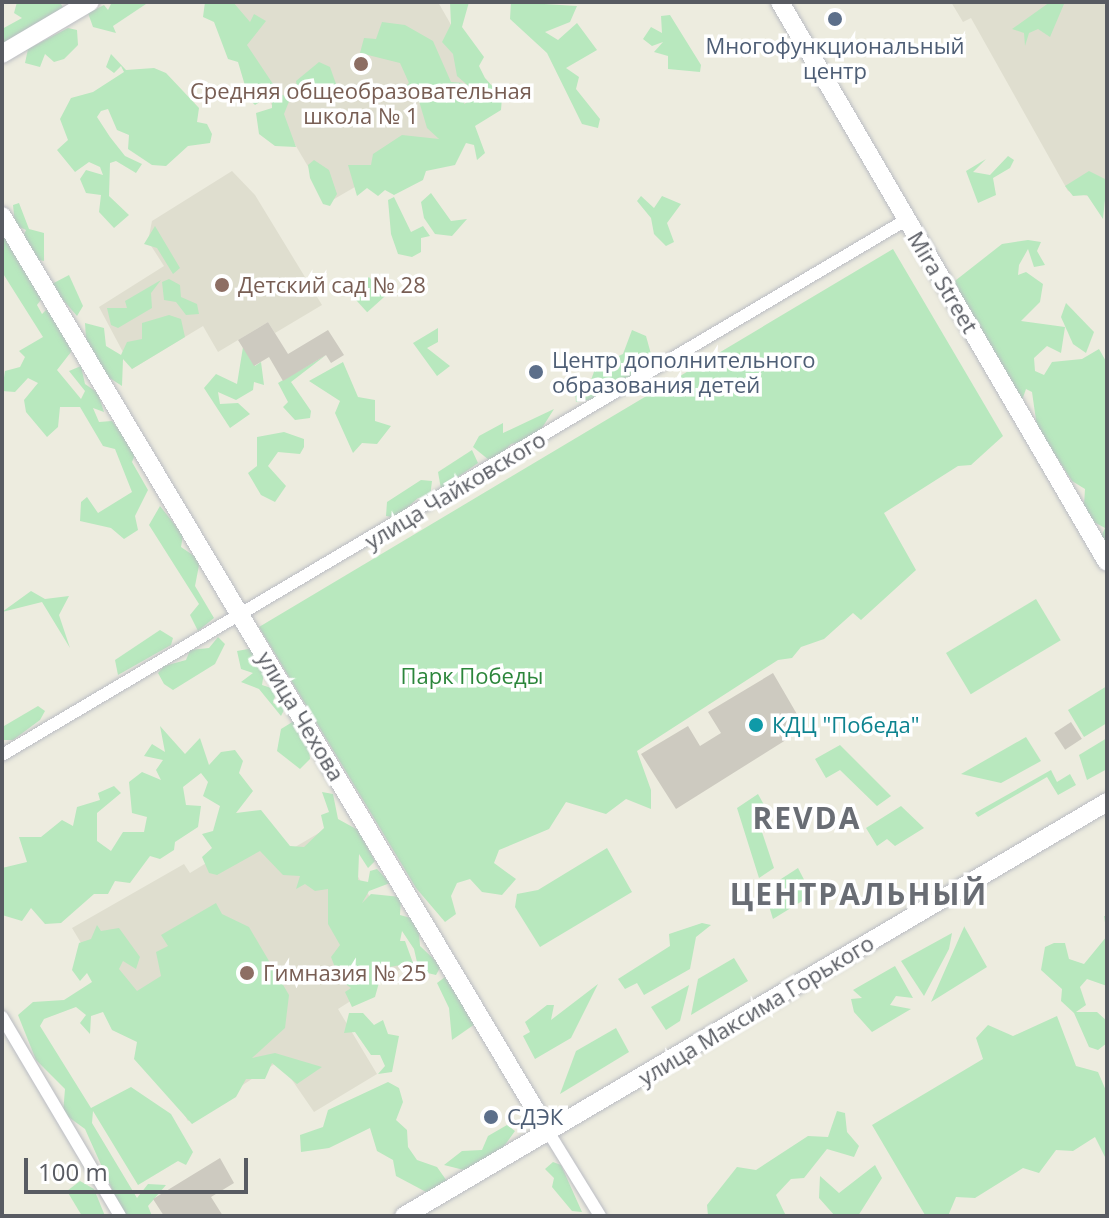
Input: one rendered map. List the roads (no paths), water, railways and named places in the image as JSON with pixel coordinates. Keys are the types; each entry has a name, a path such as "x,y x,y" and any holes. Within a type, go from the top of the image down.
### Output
{"main road":[{"path":"2,54 90,2"},
{"name":"Mira Street","path":"780,2 1107,562"},
{"name":"улица Чехова","path":"2,216 549,1133"},
{"name":"улица Максима Горького","path":"404,1216 1107,802"}],"street":[{"name":"улица Чайковского","path":"2,755 243,617 906,220"},
{"path":"2,1017 120,1216"},
{"name":"улица Чехова","path":"549,1133 600,1216"}],"place":[{"name":"Многофункциональный центр","path":"835,19"},
{"name":"Средняя общеобразовательная школа № 1","path":"361,64"},
{"name":"Детский сад № 28","path":"222,285"},
{"name":"Центр дополнительного образования детей","path":"536,372"},
{"name":"КДЦ \"Победа\"","path":"756,725"},
{"name":"Гимназия № 25","path":"247,973"},
{"name":"СДЭК","path":"491,1117"}],"district":[{"name":"REVDA","path":"807,818"},
{"name":"ЦЕНТРАЛЬНЫЙ","path":"859,894"}],"park label":[{"name":"Парк Победы","path":"472,676"}]}
